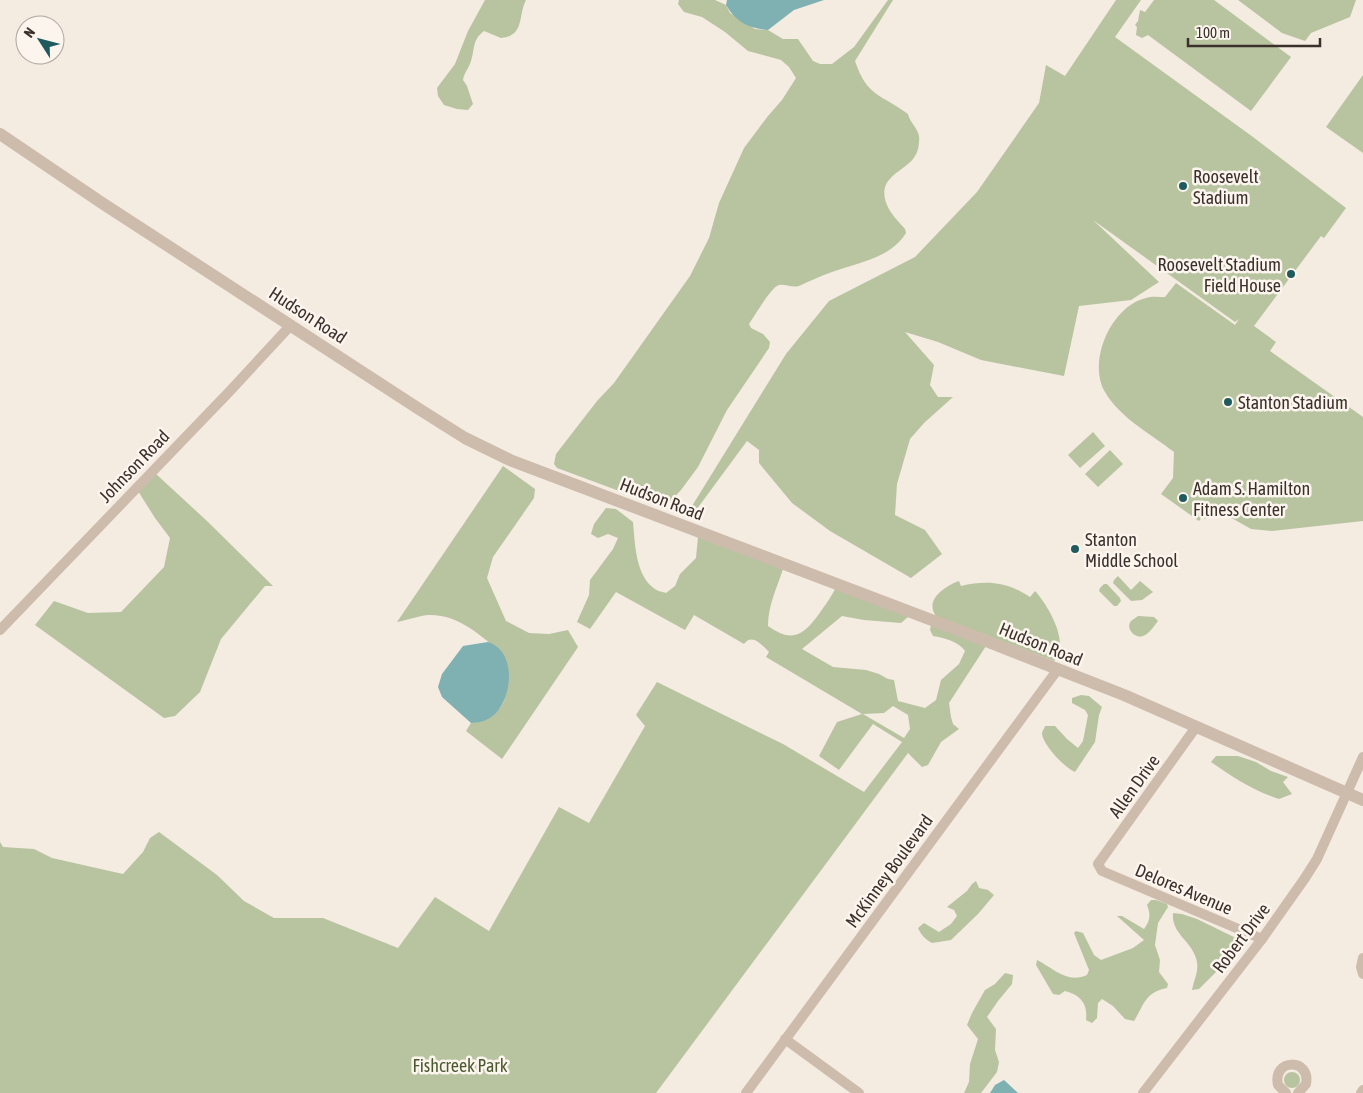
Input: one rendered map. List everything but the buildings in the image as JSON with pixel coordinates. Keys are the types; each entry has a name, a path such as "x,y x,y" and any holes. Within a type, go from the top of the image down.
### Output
{"street":[{"name":"Hudson Road","path":"0,134 102,203 457,433 503,457 1124,695 1363,800"},
{"name":"Johnson Road","path":"0,630 235,386 291,325"},
{"name":"McKinney Boulevard","path":"746,1093 1058,669"},
{"name":"Allen Drive","path":"1098,864 1196,727"},
{"name":"Robert Drive","path":"1143,1093 1262,939 1314,865 1363,756"},
{"name":"Delores Avenue","path":"1098,864 1102,871 1262,939"},
{"path":"1363,958 1360,967 1363,974"},
{"path":"785,1039 859,1093"},
{"path":"1286,1093 1281,1090 1277,1080 1280,1071 1288,1065 1297,1065 1304,1071 1307,1080 1304,1092"}],"green space":[{"path":"485,0 526,0 520,24 514,33 501,38 484,31 480,34 463,80 473,104 468,110 444,105 438,96 437,88 455,64 468,31"},
{"path":"679,0 715,0 726,5 730,13 755,29 768,30 783,39 798,39 813,61 820,64 832,64 854,47 888,0 893,0 855,61 865,82 876,94 908,114 917,130 919,143 918,151 911,162 893,176 885,187 884,195 888,208 905,229 906,233 900,241 883,254 799,286 779,285 772,291 749,324 751,328 763,334 770,342 769,348 727,410 698,467 668,504 657,505 557,468 554,464 556,454 597,401 614,383 690,276 709,238 719,203 744,148 782,100 796,78 789,67 781,60 748,51 725,32 702,17 684,12 678,4"},
{"path":"1116,0 1141,0 1115,37 1253,137 1346,208 1324,238 1321,236 1254,326 1276,342 1270,351 1363,417 1363,521 1272,531 1251,529 1214,508 1205,519 1202,517 1199,521 1161,494 1173,478 1174,452 1127,418 1105,392 1100,380 1099,366 1101,351 1106,337 1113,323 1133,303 1148,297 1165,297 1176,283 1235,325 1239,319 1235,322 1093,220 1159,282 1131,300 1079,306 1064,376 981,360 938,342 905,332 934,365 930,385 938,397 953,397 924,423 910,439 897,484 895,515 925,530 942,554 911,578 830,531 792,503 759,463 759,450 747,441 691,517 692,506 786,354 829,301 915,257 977,192 1039,103 1046,65 1065,76"},
{"path":"1154,0 1214,0 1291,57 1251,111 1148,35 1142,38 1136,35 1137,27 1135,25 1138,21 1140,10 1145,12"},
{"path":"1238,0 1356,0 1350,17 1311,33 1305,41 1282,33"},
{"path":"1363,75 1363,153 1326,127"},
{"path":"1093,432 1105,446 1080,468 1068,455"},
{"path":"1110,450 1123,464 1098,487 1085,474"},
{"path":"503,466 535,489 534,498 493,557 487,578 506,621 529,633 549,634 568,630 578,647 502,759 466,731 471,723 488,718 502,706 507,685 503,654 469,627 450,618 428,615 397,622"},
{"path":"156,474 273,586 265,586 221,639 200,692 175,716 164,718 35,625 54,601 88,613 121,612 164,567 170,538 138,491"},
{"name":"Fishcreek Park","path":"606,508 616,509 633,522 637,558 643,576 656,590 666,593 675,586 680,574 696,558 698,537 783,569 771,604 768,626 784,634 796,635 808,628 836,587 909,616 901,623 842,616 802,649 833,667 866,670 894,680 898,701 925,708 936,700 941,680 959,664 965,651 955,642 933,636 930,630 931,625 986,646 949,703 953,724 959,729 941,742 928,765 922,767 908,753 656,1093 0,1093 0,842 3,847 34,849 52,858 123,874 143,852 150,838 159,832 217,875 244,901 274,918 323,918 398,948 435,897 489,931 559,807 589,823 645,726 636,715 657,682 783,744 864,792 902,742 873,724 839,770 819,756 837,722 862,714 766,657 769,652 757,641 750,640 744,644 694,615 685,630 616,592 590,629 577,622 589,595 590,580 613,549 618,538 608,534 598,538 591,534 594,524","holes":["893,706 908,715 910,729 904,738 863,714 884,713"]},
{"path":"1118,576 1131,590 1140,581 1153,592 1142,600 1131,601 1113,583"},
{"path":"959,581 961,586 980,583 1005,585 1030,597 1035,591 1046,605 1059,635 1059,654 1054,661 936,616 933,610 934,599 942,590"},
{"path":"1104,584 1107,584 1120,598 1121,601 1117,606 1114,606 1099,591"},
{"path":"1138,616 1154,617 1158,621 1149,632 1140,637 1134,634 1129,627 1131,621"},
{"path":"1081,695 1089,696 1102,707 1095,742 1075,772 1055,755 1043,738 1042,733 1045,726 1055,726 1078,748 1083,741 1088,715 1085,710 1072,703 1072,698"},
{"path":"1216,756 1238,756 1288,777 1283,782 1292,794 1279,799 1252,788 1211,762"},
{"path":"976,881 979,888 988,890 994,895 978,914 951,940 932,943 925,938 918,928 924,923 939,932 951,924 957,916 954,910 947,907"},
{"path":"1151,900 1167,904 1168,907 1158,923 1155,945 1160,960 1159,972 1168,984 1167,988 1154,993 1146,1000 1134,1021 1125,1019 1113,1006 1102,999 1098,1003 1097,1018 1092,1023 1086,1020 1086,1009 1079,997 1065,991 1059,995 1053,994 1036,965 1037,960 1060,974 1073,978 1087,975 1089,970 1074,933 1076,931 1083,933 1094,955 1101,960 1133,948 1144,940 1117,916 1122,916 1144,929 1149,918 1147,905"},
{"path":"1173,913 1197,919 1240,940 1219,969 1199,989 1192,990 1197,970 1196,958 1178,932 1173,920"},
{"path":"1005,973 1013,975 1012,984 987,1017 996,1029 995,1050 999,1062 997,1072 981,1093 964,1093 969,1082 970,1064 978,1039 967,1025 985,990 995,984"},
{"path":"1289,1072 1295,1072 1300,1077 1298,1086 1289,1088 1284,1083 1284,1077"}],"water":[{"path":"727,0 824,0 794,10 768,30 754,28 738,20 726,5"},
{"path":"488,642 497,647 503,654 507,664 509,674 506,696 502,705 490,718 471,723 442,697 438,687 442,674 463,646"},
{"path":"1004,1080 1018,1093 990,1093 995,1085"}],"place":[{"name":"Roosevelt Stadium","path":"1183,186"},
{"name":"Roosevelt Stadium Field House","path":"1291,274"},
{"name":"Stanton Stadium","path":"1228,402"},
{"name":"Adam S. Hamilton Fitness Center","path":"1183,498"},
{"name":"Stanton Middle School","path":"1075,549"}]}
